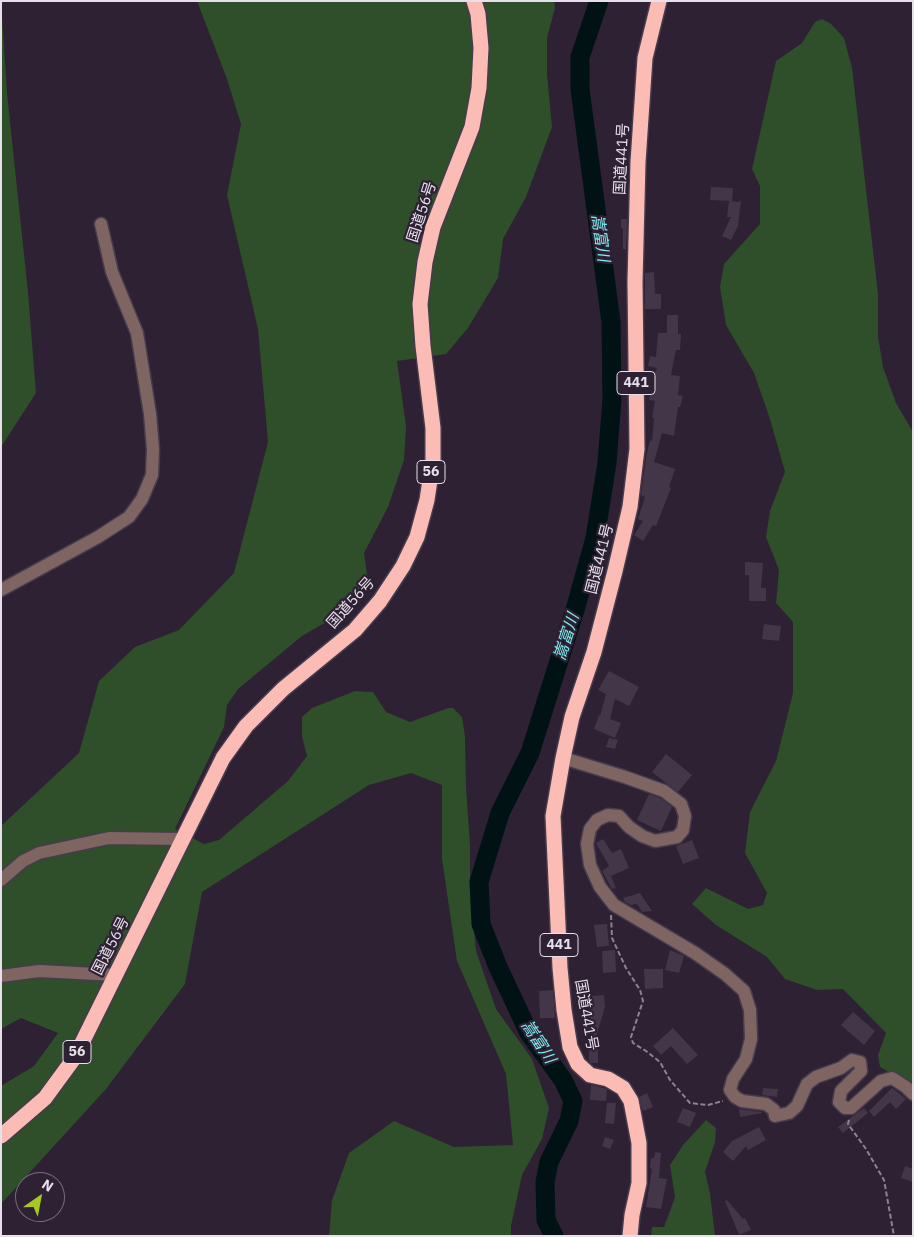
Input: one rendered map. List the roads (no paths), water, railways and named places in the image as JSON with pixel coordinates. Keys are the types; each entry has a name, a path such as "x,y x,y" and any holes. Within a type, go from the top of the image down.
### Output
{"highway":[{"name":"国道56号","path":"1,1136 45,1098 74,1056 129,950 223,758 246,726 283,689 355,630 380,601 403,566 417,537 427,500 433,460 433,428 420,304 425,262 433,227 472,127 479,88 481,48 478,14 474,1"},
{"name":"国道441号","path":"630,1236 639,1182 639,1143 630,1101 623,1088 608,1079 590,1075 578,1064 570,1047 560,968 554,816 563,758 572,717 594,652 616,571 630,507 637,449 635,282 638,162 645,58 659,1"}],"street":[{"path":"1,590 98,537 129,516 142,499 152,475 153,449 150,414 137,333 112,272 101,224"},
{"path":"563,758 664,791 681,804 685,816 683,830 677,837 655,840 642,836 629,827 619,816 608,815 597,820 590,828 587,844 590,865 600,887 614,905 695,953 725,974 744,992 750,1010 751,1039 746,1059 733,1079 730,1090 735,1097 742,1101 766,1104 774,1110 775,1116 789,1113 797,1106 806,1084 816,1077 841,1068 852,1060 860,1062 861,1071 840,1091 839,1102 845,1108 851,1108 881,1080 892,1078 913,1094"},
{"path":"1,880 23,861 39,853 109,838 182,839"},
{"path":"1,976 39,971 116,975"}],"waterway":[{"name":"嵩富川","path":"554,1236 546,1220 545,1182 549,1162 569,1121 573,1101 563,1080 529,1033 498,967 481,924 479,882 500,813 530,753 575,610 595,538 607,463 612,399 611,322 580,89 580,57 599,1"}]}
